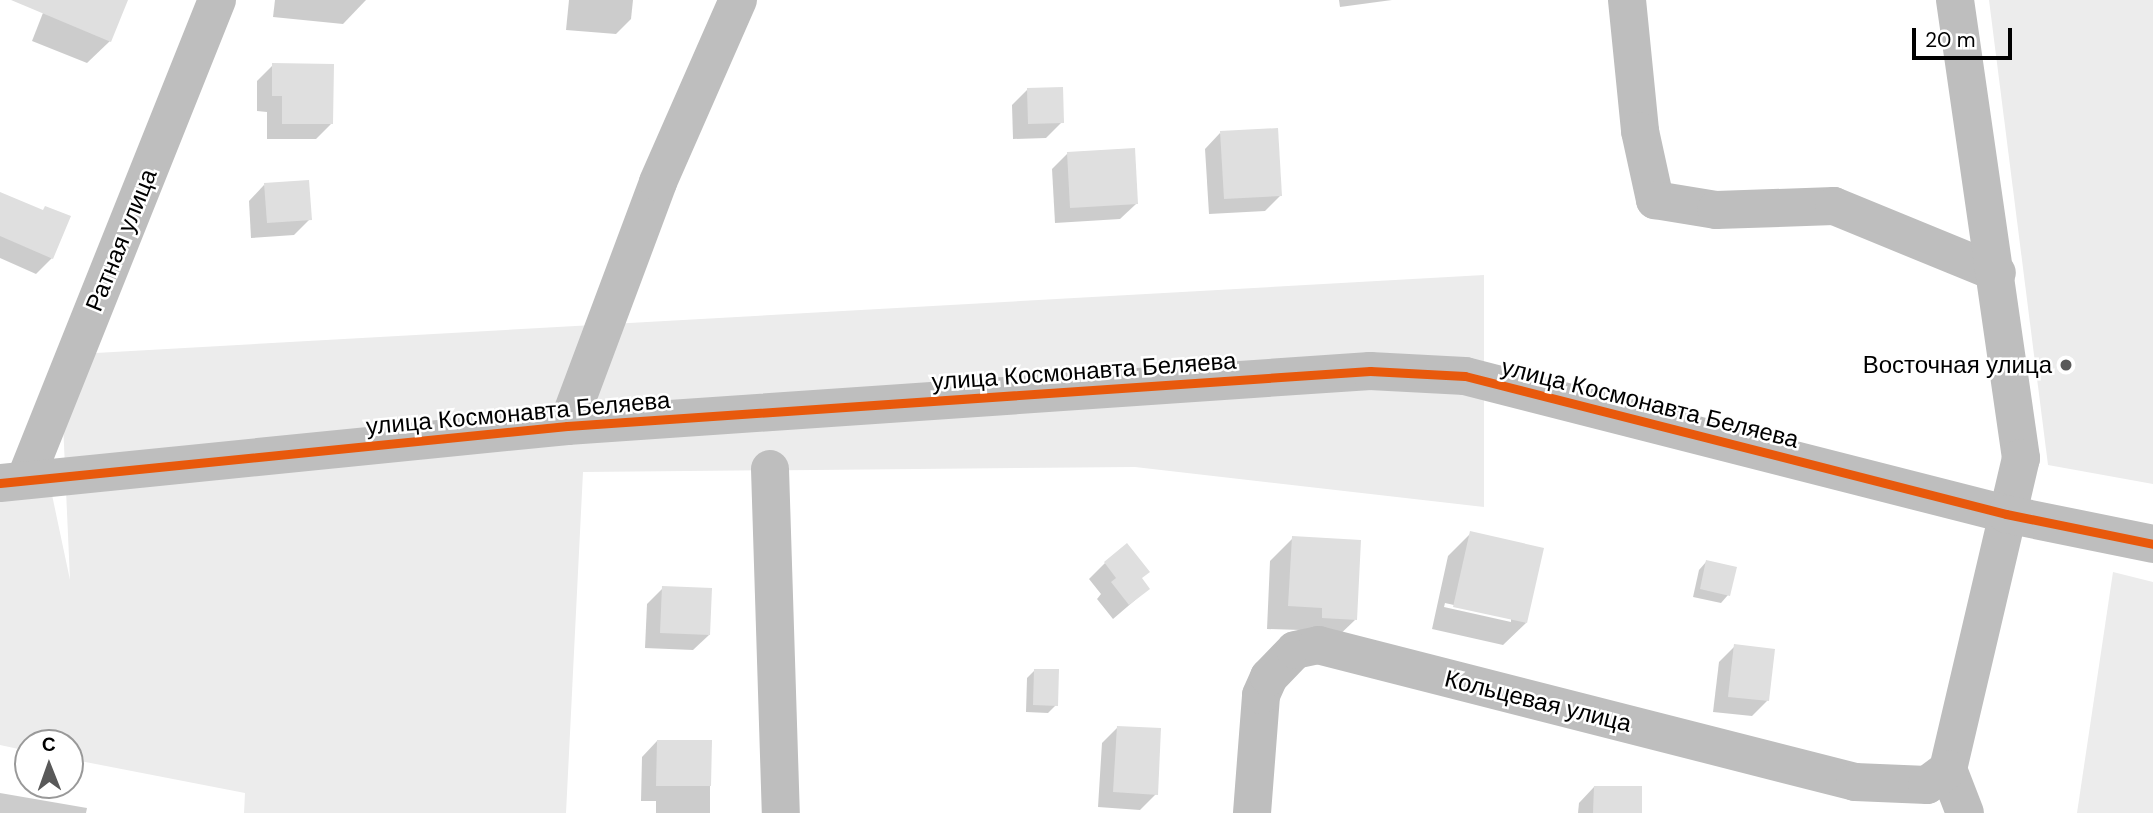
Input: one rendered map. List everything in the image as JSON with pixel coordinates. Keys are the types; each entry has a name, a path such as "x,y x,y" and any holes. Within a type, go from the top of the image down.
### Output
{"street":[{"name":"Ратная улица","path":"12,482 217,0"},
{"path":"567,426 658,182 738,0"},
{"path":"1628,0 1640,131 1654,200 1716,210 1835,206 1997,273"},
{"path":"1955,0 1997,273 2021,458 1948,769 1965,813"},
{"name":"улица Космонавта Беляева","path":"12,482 567,426 1370,371 1465,376 2006,514 2153,544"},
{"path":"771,470 781,813"},
{"name":"Кольцевая улица","path":"1252,813 1261,695 1269,677 1296,650 1318,645 1854,782 1927,785 1948,769"}],"shaded area":[{"path":"1989,0 2153,0 2153,484 2048,465"},
{"path":"1484,275 1484,507 1135,467 583,472 566,813 244,813 245,793 84,762 84,729 14,729 14,748 0,745 0,496 51,490 70,580 60,355"},
{"path":"2113,572 2153,582 2153,813 2077,813"}],"building":[{"path":"11,0 128,0 111,42"},
{"path":"272,63 334,64 333,124 282,124 282,96 272,96"},
{"path":"1063,87 1064,123 1028,124 1027,88"},
{"path":"1278,128 1282,196 1224,199 1220,131"},
{"path":"1135,148 1138,204 1070,208 1067,152"},
{"path":"309,180 312,220 267,223 264,183"},
{"path":"0,192 43,210 45,206 71,216 53,259 0,236"},
{"path":"1470,531 1544,548 1527,623 1453,607"},
{"path":"1292,536 1361,540 1357,620 1322,618 1322,608 1288,606"},
{"path":"1127,543 1150,572 1142,578 1150,589 1129,605 1111,582 1116,578 1104,562"},
{"path":"1706,560 1737,567 1730,596 1700,589"},
{"path":"662,586 712,588 710,635 660,633"},
{"path":"1734,644 1775,649 1769,701 1728,697"},
{"path":"1034,669 1059,669 1058,706 1033,705"},
{"path":"1117,726 1161,728 1158,795 1113,792"},
{"path":"657,740 712,740 711,786 656,786"},
{"path":"1594,786 1642,786 1642,813 1593,813"}],"cycle path":[{"path":"0,483 567,426 1370,371 1465,376 2006,514 2153,544"}],"place":[{"name":"Восточная улица","path":"2066,365"}]}
